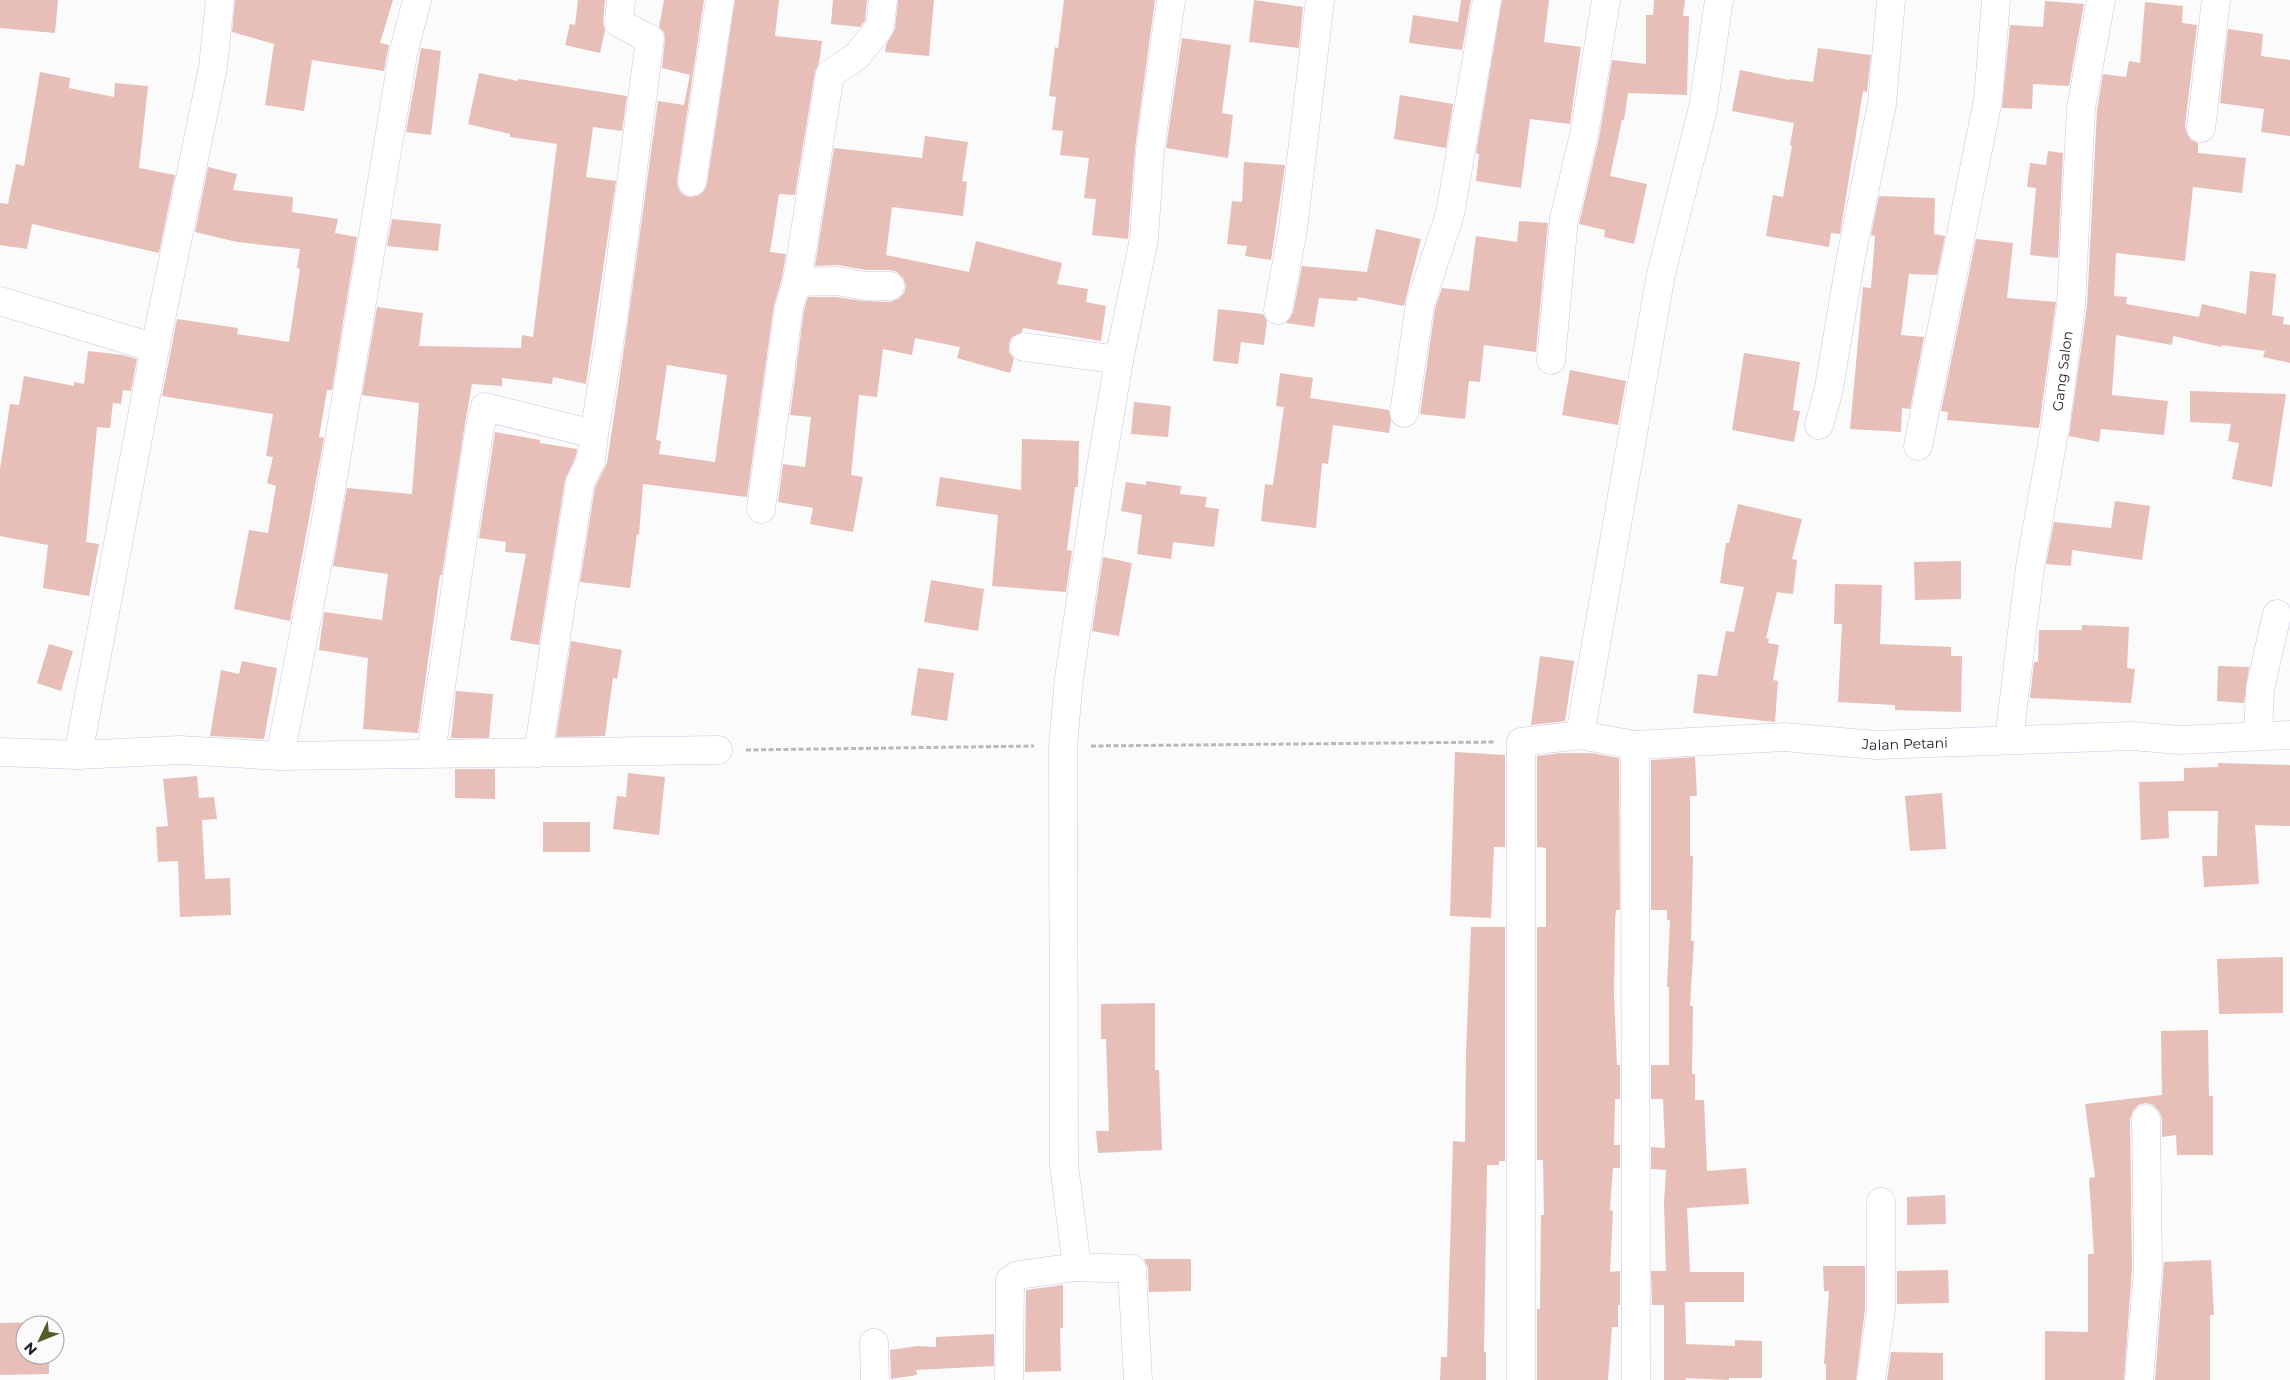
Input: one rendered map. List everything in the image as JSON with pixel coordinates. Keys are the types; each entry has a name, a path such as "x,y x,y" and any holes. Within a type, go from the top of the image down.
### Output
{"street":[{"path":"78,755 155,348 213,68 220,0"},
{"path":"280,756 327,516 403,54 417,0"},
{"path":"538,753 580,482 591,461 614,319 650,40 619,23 621,0"},
{"path":"692,182 720,0"},
{"path":"761,509 790,307 797,282 830,74 856,56 880,27 883,0"},
{"path":"1077,1267 1064,1165 1063,746 1070,668 1098,485 1144,240 1150,150 1171,0"},
{"path":"1278,310 1293,229 1320,0"},
{"path":"1404,413 1420,304 1450,214 1487,0"},
{"path":"1551,360 1564,219 1584,135 1606,0"},
{"path":"1580,735 1661,274 1703,108 1719,0"},
{"path":"1819,425 1828,393 1851,257 1882,104 1891,0"},
{"path":"1918,446 1957,262 1988,100 1996,0"},
{"name":"Gang Salon","path":"2009,739 2030,567 2056,422 2071,305 2081,108 2101,0"},
{"path":"2201,128 2216,0"},
{"path":"797,282 837,281 866,286 890,286"},
{"path":"0,301 155,348"},
{"path":"1024,347 1120,360"},
{"path":"431,753 479,431 485,407 594,434"},
{"path":"2258,736 2260,689 2277,614"},
{"name":"Jalan Petani","path":"1521,742 1580,735 1635,745 1784,737 1876,745 2132,736 2179,740 2290,736"},
{"path":"1521,742 1521,1380"},
{"path":"1635,745 1636,1380"},
{"path":"0,752 78,755 180,750 280,756 718,750"},
{"path":"2139,1380 2148,1269 2146,1119"},
{"path":"1871,1380 1881,1310 1881,1202"},
{"path":"1009,1380 1010,1280 1018,1275 1077,1267 1132,1269 1138,1380"},
{"path":"874,1343 875,1380"}],"path":[{"path":"718,750 1521,742"}],"building":[{"path":"0,0 58,0 55,33 0,28"},
{"path":"235,0 393,0 380,43 389,45 384,71 312,60 304,111 265,105 274,44 232,32"},
{"path":"578,0 605,0 603,22 605,30 600,53 565,45 570,24 575,25"},
{"path":"664,0 704,0 677,180 678,188 682,194 689,197 698,196 704,191 707,184 735,0 779,0 775,36 822,41 819,63 815,72 795,195 779,194 770,252 786,254 782,278 774,305 747,497 643,484 639,535 637,534 630,588 580,582 595,487 607,463 658,101 684,105 690,75 662,68 665,40 664,32 659,27","holes":["667,365 727,375 715,462 659,454 661,441 656,440"]},
{"path":"833,0 867,0 865,21 860,27 831,24"},
{"path":"898,0 934,0 929,56 885,52 886,45 895,29"},
{"path":"1064,0 1155,0 1135,148 1128,239 1092,235 1096,199 1084,198 1089,158 1060,155 1063,131 1052,130 1056,97 1049,96 1055,47 1058,48"},
{"path":"1254,0 1303,7 1299,48 1249,42"},
{"path":"1461,0 1471,0 1462,50 1409,43 1413,15 1458,22"},
{"path":"1502,0 1549,0 1544,42 1581,47 1570,124 1530,119 1521,188 1476,181 1479,154 1476,153"},
{"path":"1654,0 1685,0 1683,16 1689,16 1687,95 1628,93 1624,120 1622,120 1610,176 1647,184 1634,244 1604,237 1605,230 1579,224 1599,138 1612,60 1646,64 1646,15 1653,15"},
{"path":"2045,1 2084,4 2069,86 2033,84 2032,109 2002,108 2010,25 2043,27"},
{"path":"2145,2 2183,6 2182,23 2197,25 2185,126 2191,140 2198,143 2198,153 2246,158 2242,193 2193,187 2185,261 2116,253 2114,296 2127,297 2126,304 2199,317 2202,304 2246,314 2250,271 2276,274 2272,315 2284,317 2283,324 2290,325 2290,363 2263,357 2265,351 2222,345 2221,347 2173,336 2172,345 2116,335 2112,395 2168,401 2164,435 2101,429 2099,442 2069,436 2087,306 2097,110 2103,74 2126,77 2129,61 2140,63"},
{"path":"2228,29 2263,34 2261,56 2290,60 2290,136 2261,132 2264,109 2220,103"},
{"path":"1182,38 1231,45 1222,113 1233,115 1228,158 1166,148"},
{"path":"421,48 441,51 431,135 406,132"},
{"path":"1818,48 1871,55 1867,92 1863,91 1840,234 1831,233 1829,247 1766,236 1773,195 1783,197 1794,123 1732,111 1740,70 1789,80 1813,82"},
{"path":"40,72 70,78 69,88 114,97 115,83 148,86 139,168 175,175 159,253 32,224 27,249 0,245 0,203 8,204 16,164 24,166"},
{"path":"479,73 518,81 519,79 627,96 622,131 593,127 586,177 616,181 586,384 553,377 552,384 502,378 502,386 472,384 442,575 440,575 418,733 363,729 368,658 319,650 324,612 382,620 388,574 333,566 347,488 412,494 419,403 362,395 377,307 423,313 419,346 521,348 522,335 533,337 557,144 510,137 510,134 468,124"},
{"path":"1400,95 1453,104 1446,148 1394,139"},
{"path":"925,136 968,142 962,181 967,182 963,216 892,207 886,255 969,272 976,241 1062,263 1057,284 1088,289 1086,302 1106,306 1101,341 1023,328 1022,332 1012,337 1009,344 1009,352 1014,359 1010,373 957,358 960,347 915,338 912,355 883,349 877,397 859,395 851,475 863,477 853,532 810,524 813,508 778,502 783,464 805,467 811,417 790,415 804,310 808,297 836,297 890,302 898,299 904,293 906,286 903,278 897,272 890,270 867,270 837,265 815,266 834,148 922,158"},
{"path":"2048,151 2063,153 2058,258 2030,255 2036,188 2027,187 2030,163 2046,165"},
{"path":"1244,162 1285,165 1271,260 1245,256 1247,246 1227,244 1232,201 1242,202"},
{"path":"208,167 237,174 233,190 293,197 292,212 338,219 335,233 357,237 332,390 327,390 319,437 324,438 290,621 234,609 249,530 268,533 276,486 267,483 273,457 266,456 273,414 162,396 177,319 238,328 237,334 289,342 300,269 297,268 300,249 237,242 195,232"},
{"path":"1879,196 1935,198 1934,234 1945,236 1937,275 1909,274 1901,335 1924,337 1910,409 1902,408 1901,432 1850,429 1863,287 1871,288 1875,236 1871,235"},
{"path":"392,219 441,224 438,251 387,246"},
{"path":"1519,221 1548,223 1536,352 1484,345 1480,382 1469,381 1465,419 1420,414 1435,308 1442,288 1469,291 1476,236 1517,242"},
{"path":"1376,229 1421,239 1404,306 1358,297 1357,301 1319,298 1314,327 1286,323 1293,313 1302,266 1367,272"},
{"path":"1976,239 2013,243 2007,298 2056,302 2039,428 1947,420 1948,412 1941,411"},
{"path":"1218,309 1263,314 1267,321 1264,345 1241,342 1238,364 1213,361"},
{"path":"88,351 123,355 137,359 131,391 123,390 121,404 113,403 110,428 97,427 86,542 99,544 89,596 43,588 48,545 0,536 0,469 10,404 19,405 24,376 74,386 74,382 84,384"},
{"path":"1744,353 1800,362 1793,410 1800,411 1794,442 1732,430"},
{"path":"1570,370 1626,381 1618,425 1562,415"},
{"path":"1280,373 1313,378 1310,398 1389,410 1391,420 1389,433 1333,425 1328,464 1322,463 1316,528 1261,521 1265,484 1273,485 1284,407 1276,406"},
{"path":"2190,391 2286,394 2272,487 2232,479 2239,443 2228,441 2231,424 2190,422"},
{"path":"1134,402 1171,406 1168,437 1131,434"},
{"path":"495,432 540,440 540,443 577,449 576,456 565,480 539,645 510,640 526,554 505,552 506,542 479,538"},
{"path":"1022,439 1079,441 1078,487 1075,487 1067,550 1072,551 1066,592 992,586 998,515 936,506 940,477 1021,490"},
{"path":"1146,481 1181,486 1180,494 1207,497 1205,507 1219,509 1214,547 1173,542 1171,559 1137,554 1142,515 1121,511 1126,482 1146,485"},
{"path":"2115,501 2150,506 2142,560 2072,550 2071,566 2046,564 2054,522 2111,528"},
{"path":"1738,504 1802,519 1792,559 1797,560 1793,594 1777,592 1766,638 1769,639 1768,643 1779,645 1773,680 1778,681 1775,722 1693,713 1698,674 1717,676 1726,631 1734,632 1744,587 1720,583 1726,543 1729,543"},
{"path":"1103,557 1132,563 1119,636 1092,631"},
{"path":"1961,561 1961,599 1915,600 1914,562"},
{"path":"931,580 984,589 978,631 924,622"},
{"path":"1835,584 1882,585 1880,644 1951,647 1951,656 1962,656 1961,712 1895,710 1895,705 1838,702 1842,624 1834,624"},
{"path":"2082,625 2129,627 2127,668 2135,669 2131,703 2030,698 2034,662 2038,662 2039,630 2082,630"},
{"path":"571,641 622,650 617,679 613,678 605,736 556,737"},
{"path":"49,644 73,651 61,691 37,683"},
{"path":"1540,656 1574,661 1565,721 1531,725"},
{"path":"242,661 277,668 264,739 210,736 221,670 239,674"},
{"path":"2218,666 2249,667 2244,703 2217,701"},
{"path":"918,668 954,673 947,721 911,715"},
{"path":"456,691 493,694 489,738 451,738"},
{"path":"1455,752 1505,755 1505,847 1494,847 1491,918 1450,916"},
{"path":"1561,753 1591,753 1619,758 1620,910 1616,910 1615,919 1614,997 1617,1065 1620,1065 1620,1099 1615,1099 1614,1145 1620,1145 1620,1168 1613,1168 1610,1210 1613,1211 1610,1272 1620,1271 1620,1305 1618,1305 1618,1327 1612,1327 1608,1380 1537,1380 1537,1309 1540,1309 1541,1215 1544,1215 1543,1160 1537,1160 1537,927 1546,927 1546,848 1537,847 1537,756"},
{"path":"1695,757 1697,796 1690,796 1690,856 1693,856 1691,941 1694,941 1690,1006 1693,1006 1692,1074 1695,1074 1695,1100 1704,1100 1707,1171 1746,1168 1749,1204 1687,1208 1690,1272 1744,1272 1744,1302 1685,1302 1686,1344 1735,1346 1735,1340 1762,1341 1762,1378 1729,1378 1729,1380 1686,1378 1686,1380 1664,1380 1664,1305 1652,1305 1651,1271 1666,1271 1664,1203 1666,1170 1651,1169 1651,1147 1665,1148 1663,1099 1651,1099 1651,1065 1669,1065 1669,987 1667,987 1670,920 1667,920 1667,910 1651,910 1651,760"},
{"path":"2218,763 2290,765 2290,826 2255,825 2259,884 2204,887 2202,856 2217,856 2218,811 2168,811 2169,838 2141,840 2139,782 2184,781 2184,768 2218,767"},
{"path":"455,769 495,769 495,799 455,798"},
{"path":"628,773 665,777 659,835 613,829 617,796 626,797"},
{"path":"197,776 199,798 214,797 217,819 202,820 205,879 230,878 231,915 180,917 178,861 158,862 156,827 168,826 163,779"},
{"path":"1942,793 1946,849 1910,851 1905,796"},
{"path":"543,822 590,822 590,852 543,852"},
{"path":"1471,927 1505,927 1505,1161 1499,1161 1499,1165 1487,1165 1484,1352 1486,1352 1486,1380 1440,1380 1441,1357 1447,1357 1453,1141 1465,1142"},
{"path":"2283,957 2283,1013 2219,1014 2217,959"},
{"path":"1155,1003 1155,1070 1159,1070 1162,1150 1098,1153 1096,1131 1109,1131 1106,1039 1101,1039 1101,1004"},
{"path":"2208,1030 2209,1096 2213,1096 2213,1155 2177,1155 2176,1135 2162,1137 2162,1118 2159,1111 2153,1105 2146,1103 2138,1105 2130,1119 2132,1268 2124,1380 2045,1380 2045,1331 2088,1332 2088,1254 2094,1254 2089,1178 2095,1177 2085,1104 2162,1095 2161,1031"},
{"path":"1945,1195 1946,1224 1907,1225 1907,1197"},
{"path":"1144,1259 1191,1259 1191,1291 1149,1292 1148,1268"},
{"path":"2211,1260 2214,1315 2210,1315 2210,1380 2155,1380 2164,1262"},
{"path":"1823,1266 1865,1266 1865,1309 1856,1380 1826,1380 1826,1364 1824,1364 1829,1291 1824,1291"},
{"path":"1948,1270 1949,1303 1897,1304 1897,1271"},
{"path":"1063,1285 1063,1328 1060,1328 1061,1371 1025,1372 1026,1290"},
{"path":"0,1323 15,1323 15,1365 49,1365 49,1374 0,1375"},
{"path":"994,1334 994,1366 916,1370 917,1375 891,1379 890,1350 917,1346 936,1347 936,1337"},
{"path":"1891,1352 1943,1353 1943,1380 1887,1380"}]}
